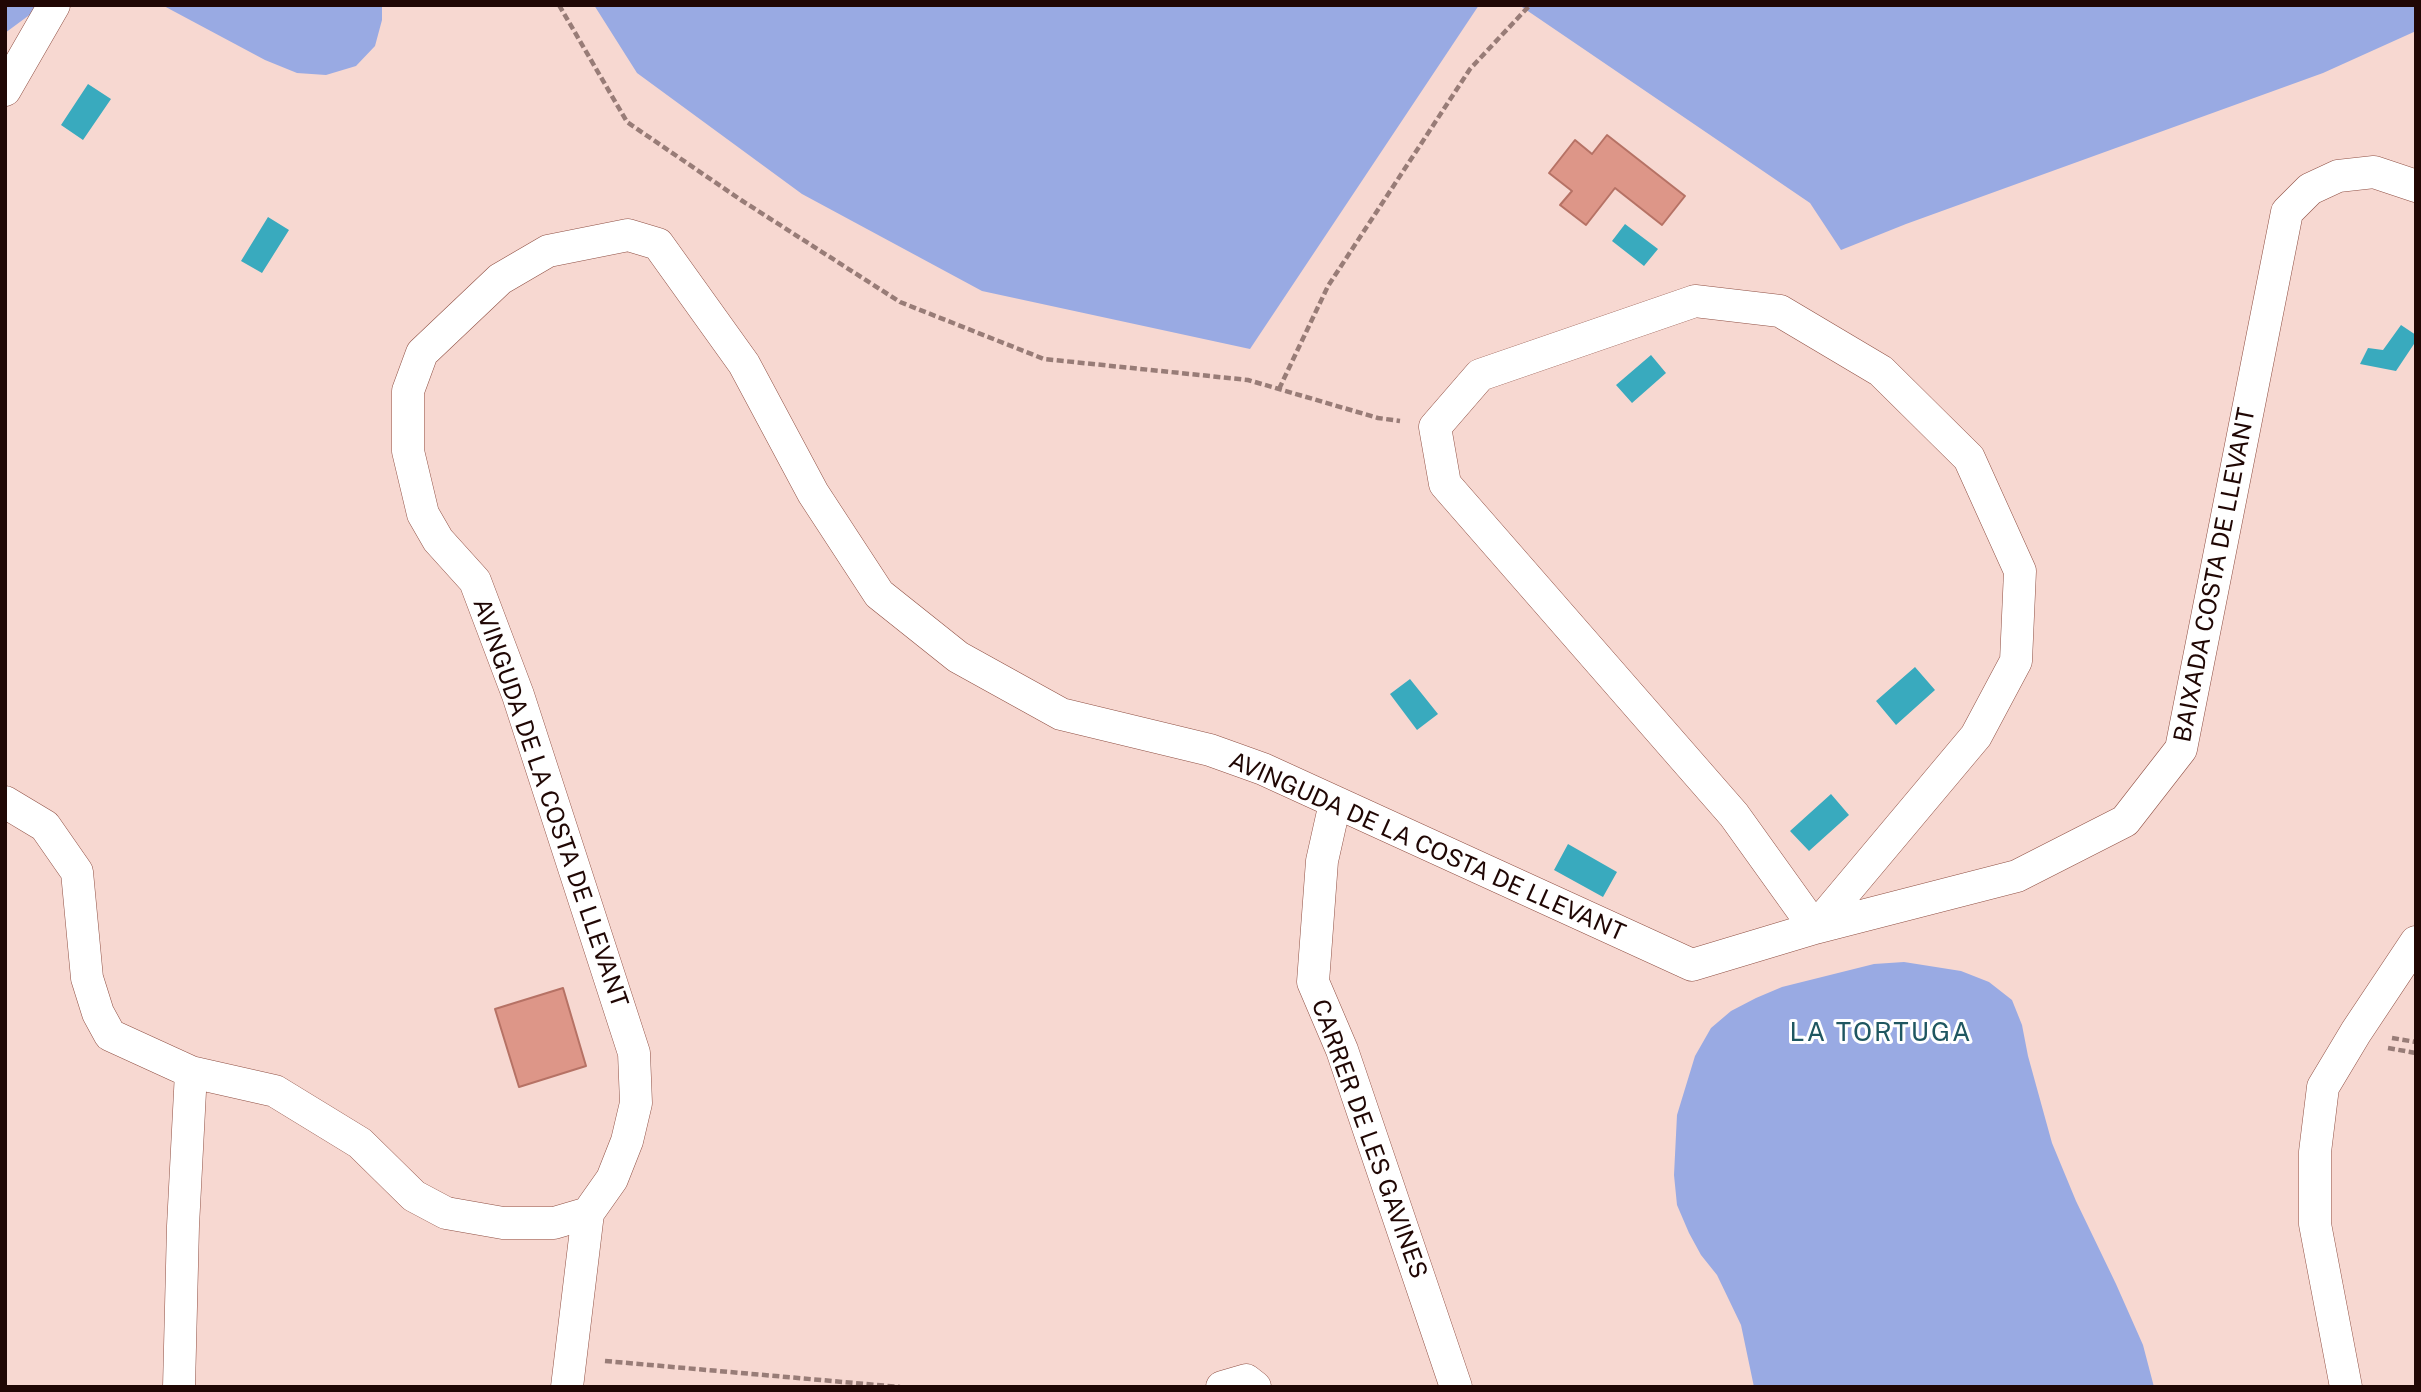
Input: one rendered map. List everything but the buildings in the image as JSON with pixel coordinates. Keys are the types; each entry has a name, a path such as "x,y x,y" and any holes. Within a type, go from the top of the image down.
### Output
{"street":[{"path":"5,90 54,5"},
{"name":"BAIXADA COSTA DE LLEVANT","path":"1815,928 2017,876 2126,821 2181,749 2287,212 2310,189 2338,176 2374,172 2416,186"},
{"name":"AVINGUDA DE LA COSTA DE LLEVANT","path":"588,1213 612,1179 627,1141 636,1103 634,1053 518,695 475,580 438,540 423,514 408,451 408,391 422,353 500,279 548,251 628,235 658,244 744,364 813,493 879,594 958,657 1061,714 1210,750 1263,768 1692,965 1815,928"},
{"path":"1695,301 1780,312 1881,371 1969,458 2020,571 2016,661 1976,736 1815,928 1734,815 1445,484 1435,427 1480,375 1695,301"},
{"path":"5,802 45,826 78,872 87,978 98,1013 110,1035 191,1072 275,1091 360,1143 414,1196 446,1213 502,1223 554,1223 588,1213 570,1373"},
{"name":"CARRER DE LES GAVINES","path":"1335,803 1322,861 1312,982 1342,1050 1456,1387"},
{"path":"2346,1387 2315,1224 2315,1152 2323,1087 2416,942"},
{"path":"178,1387 191,1072"},
{"path":"1222,1387 1247,1380 1255,1387"}],"path":[{"path":"559,5 626,122 900,302 1044,359 1248,380 1378,418 1435,427"},
{"path":"1279,389 1328,286 1470,69 1530,5"},
{"path":"2382,1036 2416,1042"},
{"path":"2381,1047 2416,1053"},
{"path":"570,1373 900,1387"}],"shaded area":[{"path":"5,5 43,5 5,33"},
{"path":"162,5 382,5 382,20 375,46 356,66 326,75 297,73 265,60"},
{"path":"594,5 1479,5 1250,349 982,291 802,194 637,73"},
{"path":"1519,5 2416,5 2416,31 2323,73 1841,250 1810,203"},
{"path":"88,84 111,99 83,140 61,125"},
{"path":"268,217 289,230 262,273 241,261"},
{"path":"1625,224 1658,249 1644,266 1612,241"},
{"path":"2401,325 2416,335 2416,341 2396,371 2360,364 2368,348 2383,350"},
{"path":"1651,355 1666,373 1632,403 1616,385"},
{"path":"1915,667 1935,690 1896,725 1876,701"},
{"path":"1410,679 1438,714 1417,730 1390,694"},
{"path":"1831,794 1849,815 1809,851 1790,831"},
{"path":"1568,844 1617,872 1603,897 1554,870"},
{"path":"1904,962 1961,971 1989,982 2012,1000 2022,1025 2052,1143 2143,1345 2154,1387 1754,1387 1741,1325 1717,1275 1701,1255 1689,1233 1677,1205 1674,1175 1677,1115 1695,1056 1711,1028 1731,1011 1756,998 1782,987 1874,964"}],"district":[{"name":"LA TORTUGA","path":"1881,1033"}]}
